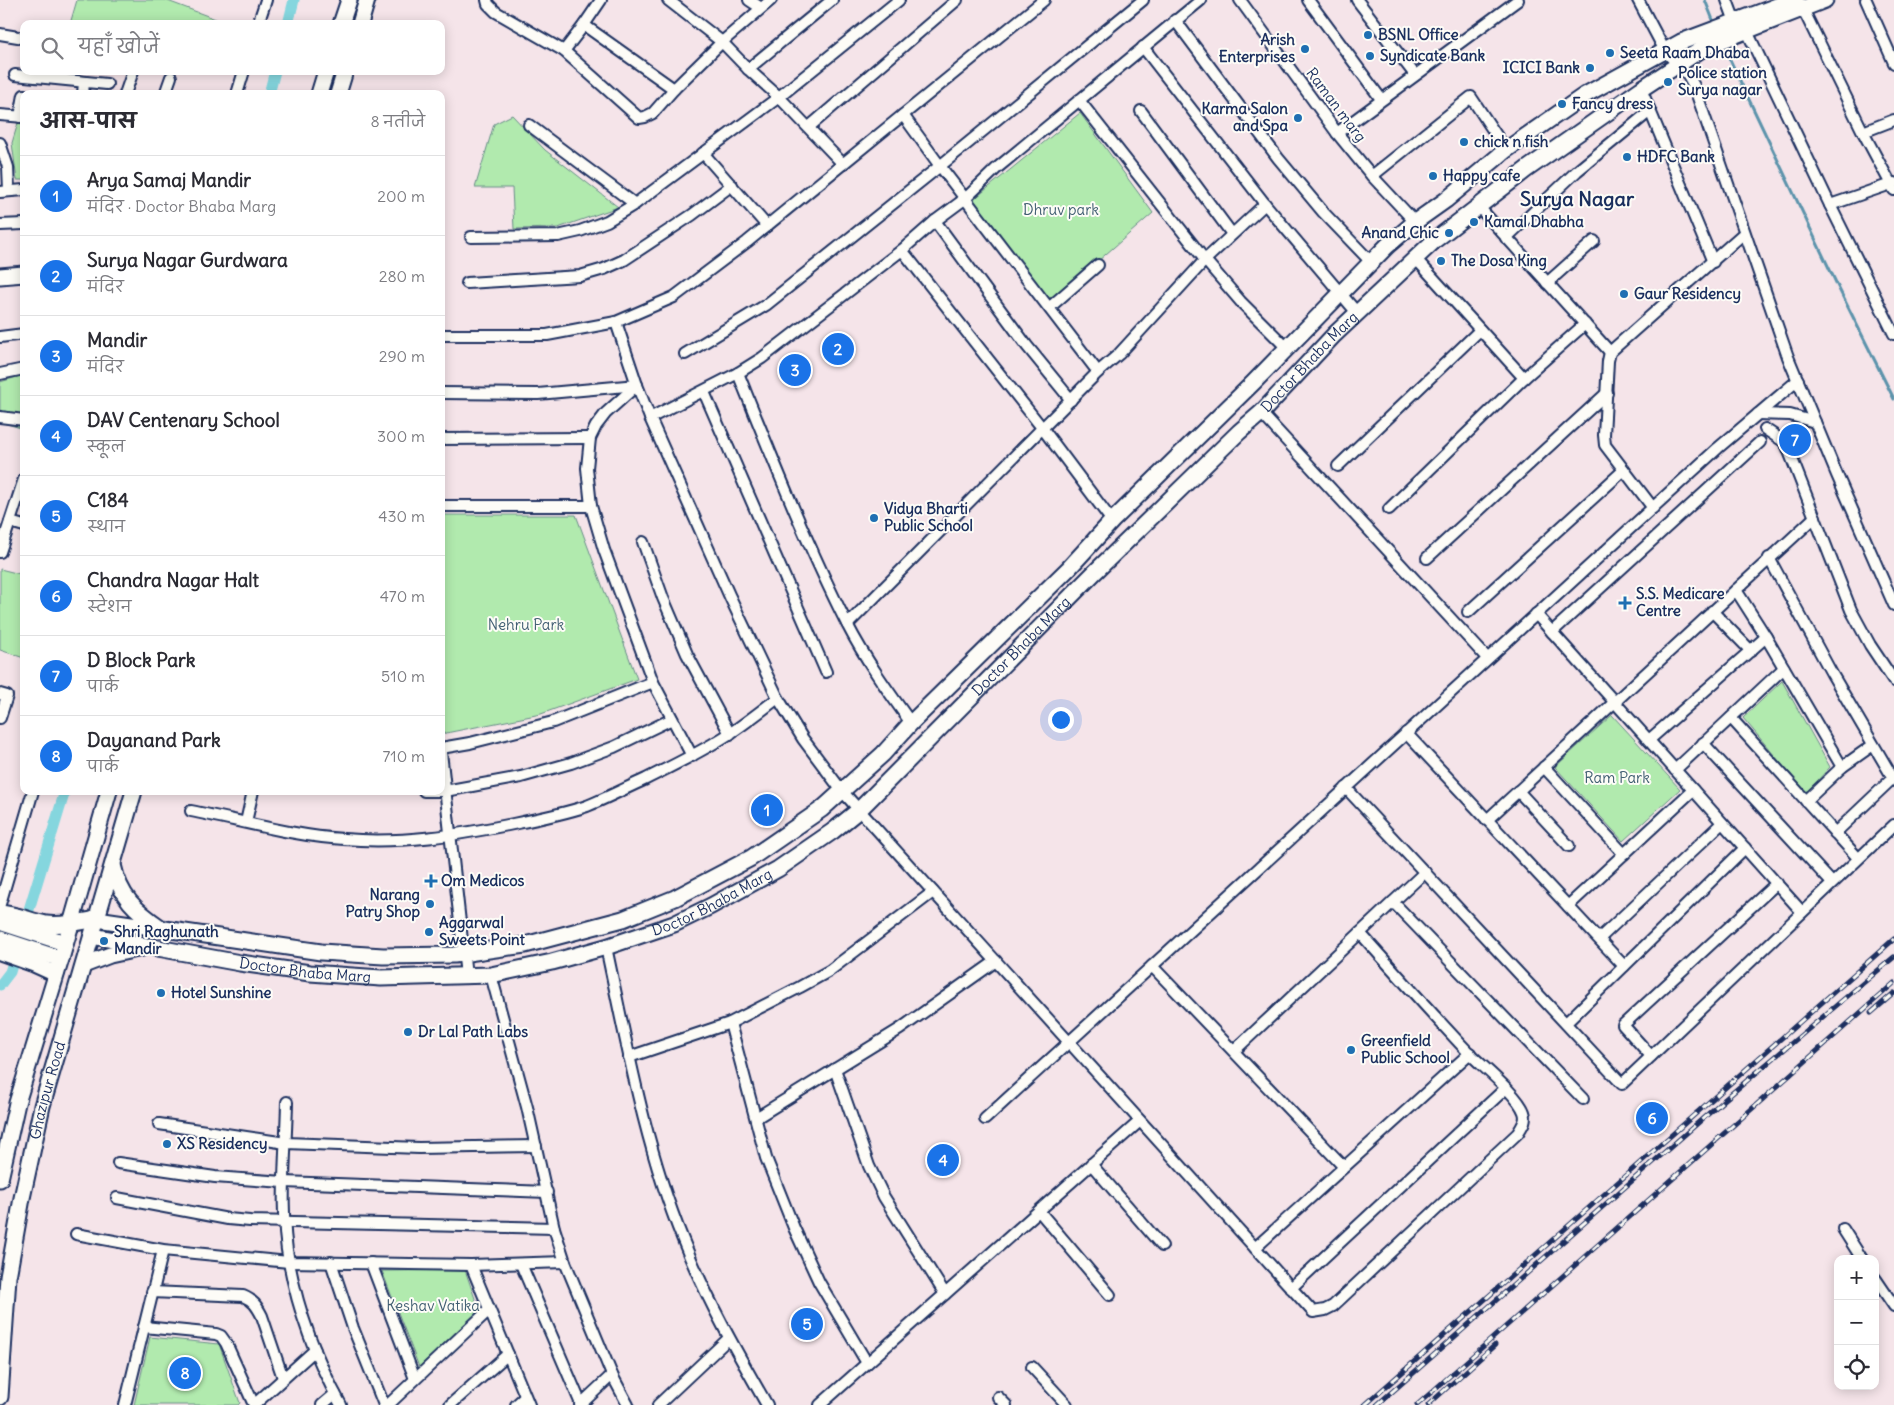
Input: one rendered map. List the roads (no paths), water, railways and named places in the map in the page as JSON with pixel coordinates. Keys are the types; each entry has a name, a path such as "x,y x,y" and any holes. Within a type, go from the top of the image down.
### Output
{"street":[{"path":"259,20 266,0"},
{"path":"342,20 348,0"},
{"path":"361,20 367,0"},
{"path":"487,0 488,4 496,12 564,51 639,118 653,113 674,89 722,42 771,0"},
{"path":"564,51 601,0"},
{"path":"668,0 722,42 809,127 843,164"},
{"path":"749,0 761,8"},
{"path":"748,69 832,0"},
{"path":"470,237 558,236 580,231 607,220 635,204 779,97 899,0"},
{"path":"809,127 957,0"},
{"path":"445,335 547,335 616,322 674,297 767,226 1044,0"},
{"path":"685,354 766,305 1143,0"},
{"path":"650,418 704,392 762,358 902,250 934,221 966,198 997,168 1201,0"},
{"name":"Raman marg","path":"1240,0 1337,133 1372,176 1415,222"},
{"path":"1308,0 1381,99"},
{"path":"1357,0 1415,76"},
{"path":"1337,133 1518,0"},
{"path":"1638,0 1665,51 1688,76 1694,86 1744,233 1798,380 1894,605"},
{"path":"1727,0 1737,27 1830,205 1894,334"},
{"name":"Doctor Bhaba Marg","path":"43,930 60,925 97,919 330,952 383,956 463,954 525,945 581,931 623,919 675,898 751,858 822,809 842,792 883,754 911,723 1069,568 1112,522 1371,262 1415,222 1446,200 1506,150 1585,96 1665,51 1704,41 1798,3 1826,0"},
{"path":"1866,0 1890,42 1894,63"},
{"path":"1798,3 1863,132 1893,186 1830,205"},
{"path":"1175,20 1278,158 1323,212 1371,262"},
{"path":"584,25 674,89"},
{"path":"0,34 20,37"},
{"name":"Doctor Bhaba Marg","path":"92,936 310,973 381,978 491,975 552,962 606,947 674,924 778,869 833,831 859,810 1094,573 1239,432 1261,413 1334,335 1435,240 1478,206 1641,89 1678,66 1704,41"},
{"path":"1143,47 1265,204 1358,314"},
{"path":"15,75 107,84"},
{"path":"130,90 132,75"},
{"path":"238,90 243,75"},
{"path":"320,90 325,75"},
{"path":"339,90 344,75"},
{"path":"25,90 27,77"},
{"path":"166,90 171,77"},
{"path":"83,90 84,82"},
{"path":"1641,89 1713,262"},
{"path":"1372,176 1470,97 1506,150"},
{"path":"1079,100 1205,260 1241,302 1287,348"},
{"path":"1141,111 1232,234"},
{"path":"1506,238 1577,171 1650,111"},
{"path":"0,115 20,117"},
{"path":"903,115 1098,372"},
{"path":"1863,132 1894,120"},
{"path":"529,125 635,204"},
{"path":"0,143 8,168 5,191 20,190"},
{"path":"703,153 767,226"},
{"path":"467,282 580,276 604,269 624,260 692,215 732,185"},
{"path":"848,624 1098,372 1119,354 1205,260 1265,204"},
{"path":"1478,206 1610,352"},
{"path":"934,221 1027,346 1071,400"},
{"path":"0,225 20,224"},
{"path":"1653,508 1608,450 1604,440 1610,352 1744,233"},
{"path":"1547,283 1594,241"},
{"path":"902,250 1043,429 1112,522"},
{"path":"1416,259 1524,378"},
{"path":"1050,308 1098,265"},
{"path":"0,276 20,274"},
{"path":"0,285 20,283"},
{"path":"616,322 636,384 650,418 730,597 778,698 803,739 842,792 1313,1312 1325,1310 1333,1306 1518,1133 1526,1119 1524,1112 1506,1088 1470,1053 1360,933"},
{"path":"1389,509 1524,378 1585,324"},
{"path":"1338,466 1480,330"},
{"path":"0,337 20,334"},
{"path":"0,374 20,370"},
{"path":"738,373 786,493 848,624 884,685 911,723"},
{"path":"984,1119 1536,614 1798,380"},
{"path":"445,393 538,394 636,384"},
{"path":"636,384 606,412 590,438 587,468 592,506 604,550 653,682 692,756"},
{"path":"704,392 826,672"},
{"path":"1427,558 1607,393"},
{"path":"1261,413 1488,658"},
{"path":"1758,414 1790,415 1815,422"},
{"path":"0,417 20,420"},
{"path":"1765,429 1786,446 1851,610 1870,645 1894,680"},
{"path":"445,439 590,438"},
{"path":"1552,632 1760,442"},
{"path":"1468,612 1624,470"},
{"path":"0,552 20,491"},
{"path":"445,506 592,506"},
{"path":"1488,820 1814,516"},
{"path":"10,522 20,525"},
{"path":"643,542 663,598 687,654 730,734"},
{"path":"1769,558 1832,674 1893,778 1835,833"},
{"path":"1736,590 1766,637 1842,767"},
{"path":"1712,611 1751,652"},
{"path":"1536,614 1802,912"},
{"path":"1649,740 1766,637"},
{"path":"1675,770 1784,668"},
{"path":"445,747 470,743 553,722 653,682"},
{"path":"0,694 7,696 0,718"},
{"path":"191,811 308,835 343,839 372,841 450,836 546,817 587,806 692,756 730,734 778,698"},
{"path":"1730,718 1858,858"},
{"path":"466,976 445,792 521,777 571,763 614,747 672,719"},
{"path":"1406,733 1600,938 1624,966"},
{"path":"1703,743 1832,883"},
{"path":"1806,801 1842,767 1873,745"},
{"path":"1544,767 1624,854"},
{"path":"1346,788 1622,1084 1894,825"},
{"path":"1568,906 1693,790"},
{"path":"1518,792 1569,846"},
{"path":"32,795 4,916 43,930 66,943"},
{"name":"Ghazipur Road","path":"0,1179 17,1103 66,943 108,795"},
{"name":"Ghazipur Road","path":"0,1397 8,1276 22,1198 42,1106 133,795"},
{"path":"246,822 252,795"},
{"path":"1600,938 1722,823"},
{"path":"1566,1023 1745,848"},
{"path":"84,965 110,955 155,948 164,930 144,916 126,899 116,881 113,864"},
{"path":"1234,1051 1425,872"},
{"path":"1651,1056 1623,1026 1776,884"},
{"path":"629,1057 730,1023 829,971 933,892"},
{"path":"1393,902 1583,1099"},
{"path":"2,946 36,958 61,959"},
{"path":"606,947 629,1057 660,1176 679,1230 708,1300 728,1339 767,1405"},
{"path":"36,958 55,979 76,992"},
{"path":"756,1118 900,1028 996,961"},
{"path":"1152,966 1344,1167"},
{"path":"491,975 536,1146 554,1228 565,1262 612,1376 628,1405"},
{"path":"730,1023 766,1158 794,1228 819,1282 867,1363"},
{"path":"1255,1248 1470,1053"},
{"path":"835,1069 869,1166 884,1197 945,1294"},
{"path":"1291,1288 1506,1088"},
{"path":"287,1102 284,1182 289,1262 299,1301 316,1350 341,1405"},
{"path":"820,1405 1140,1120"},
{"path":"160,1124 286,1143 419,1148 536,1146"},
{"path":"118,1164 215,1177 284,1182 547,1192"},
{"path":"1091,1164 1162,1246"},
{"path":"116,1198 228,1219 250,1221 554,1228"},
{"path":"1040,1211 1110,1295"},
{"path":"1842,1229 1859,1255"},
{"path":"76,1234 163,1250 289,1262 470,1265 565,1262"},
{"path":"124,1405 163,1250"},
{"path":"331,1262 353,1328 384,1405"},
{"path":"371,1263 415,1379"},
{"path":"521,1264 580,1405 612,1376"},
{"path":"470,1265 527,1401 516,1405"},
{"path":"1879,1284 1894,1306"},
{"path":"152,1292 243,1296 250,1299 257,1306 262,1316 283,1378"},
{"path":"388,1405 489,1310"},
{"path":"144,1327 207,1332 221,1336 226,1342 254,1405 316,1350"},
{"path":"658,1405 728,1339"},
{"path":"450,1405 508,1354"},
{"path":"1032,1367 1067,1405"},
{"path":"322,1405 335,1394"},
{"path":"998,1397 1006,1405"}],"waterway":[{"path":"289,20 294,0"},
{"path":"1705,0 1715,25"},
{"path":"1723,45 1839,289 1894,399"},
{"path":"270,90 274,75"},
{"path":"0,985 10,972 64,795"}],"railway":[{"path":"1365,1405 1894,939"},
{"path":"1377,1405 1724,1100 1894,957"},
{"path":"1417,1405 1894,983"},
{"path":"1871,1013 1894,993"},
{"path":"1428,1405 1495,1345"}],"place":[{"name":"BSNL Office","path":"1368,35"},
{"name":"Arish Enterprises","path":"1305,49"},
{"name":"Seeta Raam Dhaba","path":"1610,53"},
{"name":"Syndicate Bank","path":"1370,56"},
{"name":"ICICI Bank","path":"1590,68"},
{"name":"Police station Surya nagar","path":"1668,82"},
{"name":"Fancy dress","path":"1562,104"},
{"name":"Karma Salon and Spa","path":"1298,118"},
{"name":"chick n fish","path":"1464,142"},
{"name":"HDFC Bank","path":"1627,157"},
{"name":"Happy cafe","path":"1433,176"},
{"name":"Kamal Dhabha","path":"1474,222"},
{"name":"Anand Chic","path":"1449,233"},
{"name":"The Dosa King","path":"1441,261"},
{"name":"Gaur Residency","path":"1624,294"},
{"name":"Surya Nagar Gurdwara","path":"838,349"},
{"name":"Mandir","path":"795,370"},
{"name":"D Block Park","path":"1795,440"},
{"name":"Vidya Bharti Public School","path":"874,518"},
{"name":"S.S. Medicare Centre","path":"1625,603"},
{"name":"Arya Samaj Mandir","path":"767,810"},
{"name":"Om Medicos","path":"431,881"},
{"name":"Narang Patry Shop","path":"430,904"},
{"name":"Aggarwal Sweets Point","path":"429,932"},
{"name":"Shri Raghunath Mandir","path":"104,941"},
{"name":"Hotel Sunshine","path":"161,993"},
{"name":"Dr Lal Path Labs","path":"408,1032"},
{"name":"Greenfield Public School","path":"1351,1050"},
{"name":"Chandra Nagar Halt","path":"1652,1118"},
{"name":"XS Residency","path":"167,1144"},
{"name":"DAV Centenary School","path":"943,1160"},
{"name":"C184","path":"807,1324"},
{"name":"Dayanand Park","path":"185,1373"}],"district":[{"name":"Surya Nagar","path":"1577,199"}],"park label":[{"name":"Dhruv park","path":"1061,210"},
{"name":"Nehru Park","path":"526,625"},
{"name":"Ram Park","path":"1617,778"},
{"name":"Keshav Vatika","path":"433,1306"}]}
